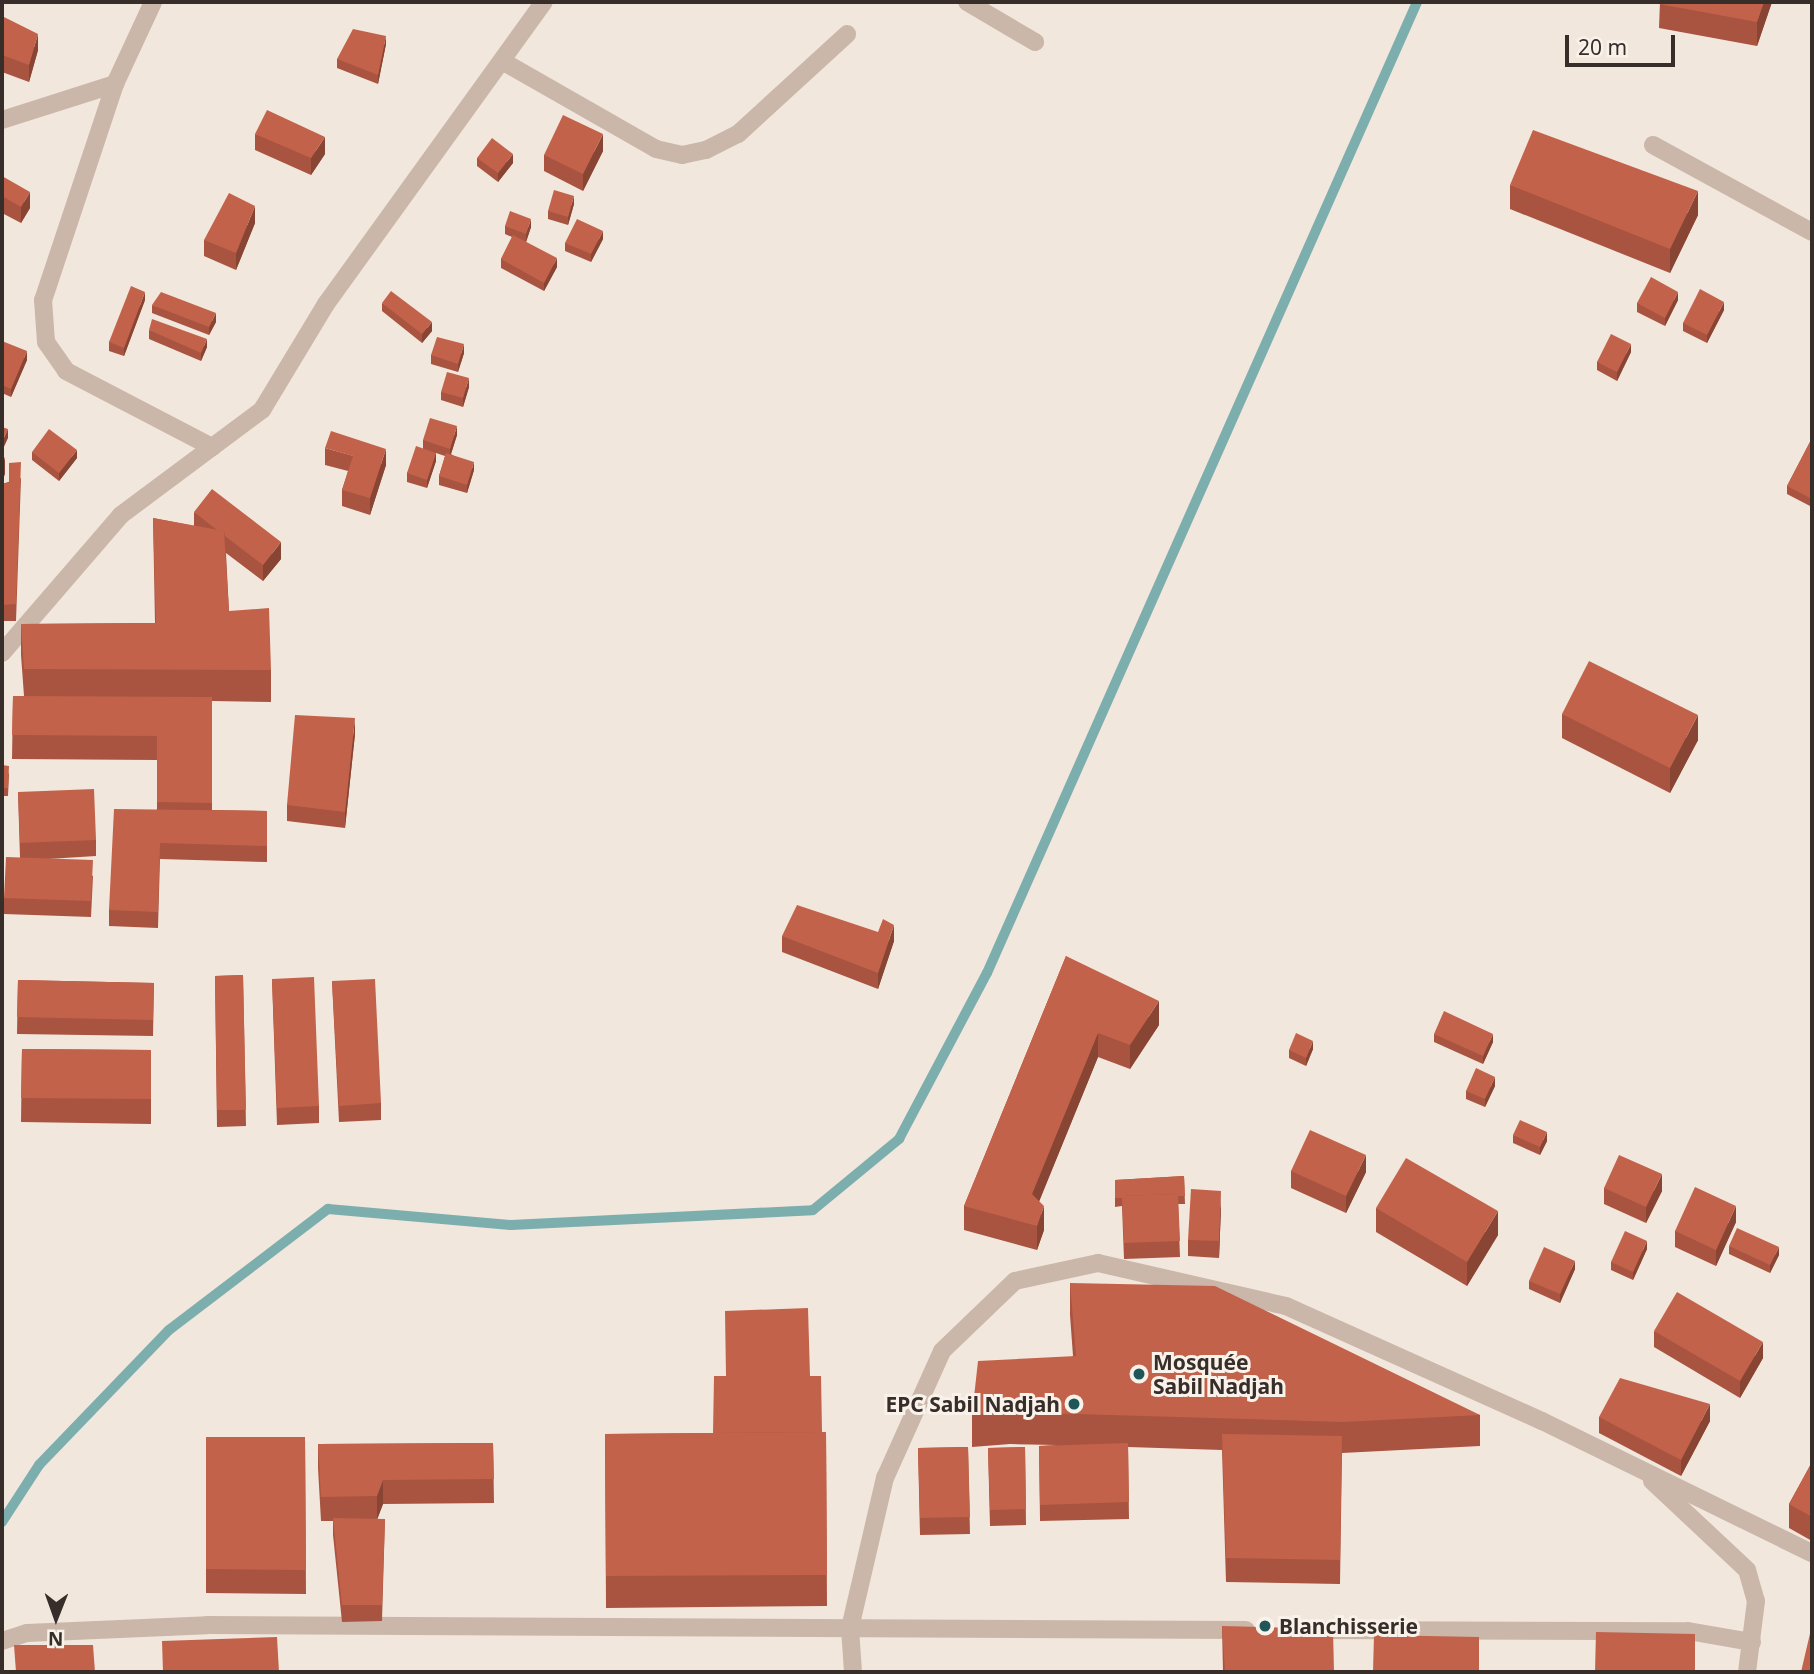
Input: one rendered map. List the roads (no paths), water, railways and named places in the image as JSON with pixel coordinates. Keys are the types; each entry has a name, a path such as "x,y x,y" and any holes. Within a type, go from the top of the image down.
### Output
{"street":[{"path":"153,2 115,85 43,300 46,342 66,371 212,447"},
{"path":"2,653 121,515 262,411 326,304 544,2"},
{"path":"967,2 1035,42"},
{"path":"502,61 656,149 682,155 706,150 738,134 847,34"},
{"path":"2,120 115,85"},
{"path":"1653,145 1812,232"},
{"path":"853,1672 850,1628 885,1478 942,1351 1015,1281 1098,1264 1286,1306 1634,1466 1812,1553"},
{"path":"1634,1466 1747,1570 1756,1601 1746,1672"},
{"path":"2,1641 27,1633 207,1625 1267,1630"},
{"path":"1295,1630 1688,1631 1752,1642"}],"waterway":[{"path":"2,1522 39,1465 169,1330 328,1209 511,1225 813,1210 899,1139 987,973 1417,2"}],"place":[{"name":"Mosquée Sabil Nadjah","path":"1139,1374"},
{"name":"EPC Sabil Nadjah","path":"1074,1404"},
{"name":"Blanchisserie","path":"1265,1626"}]}
